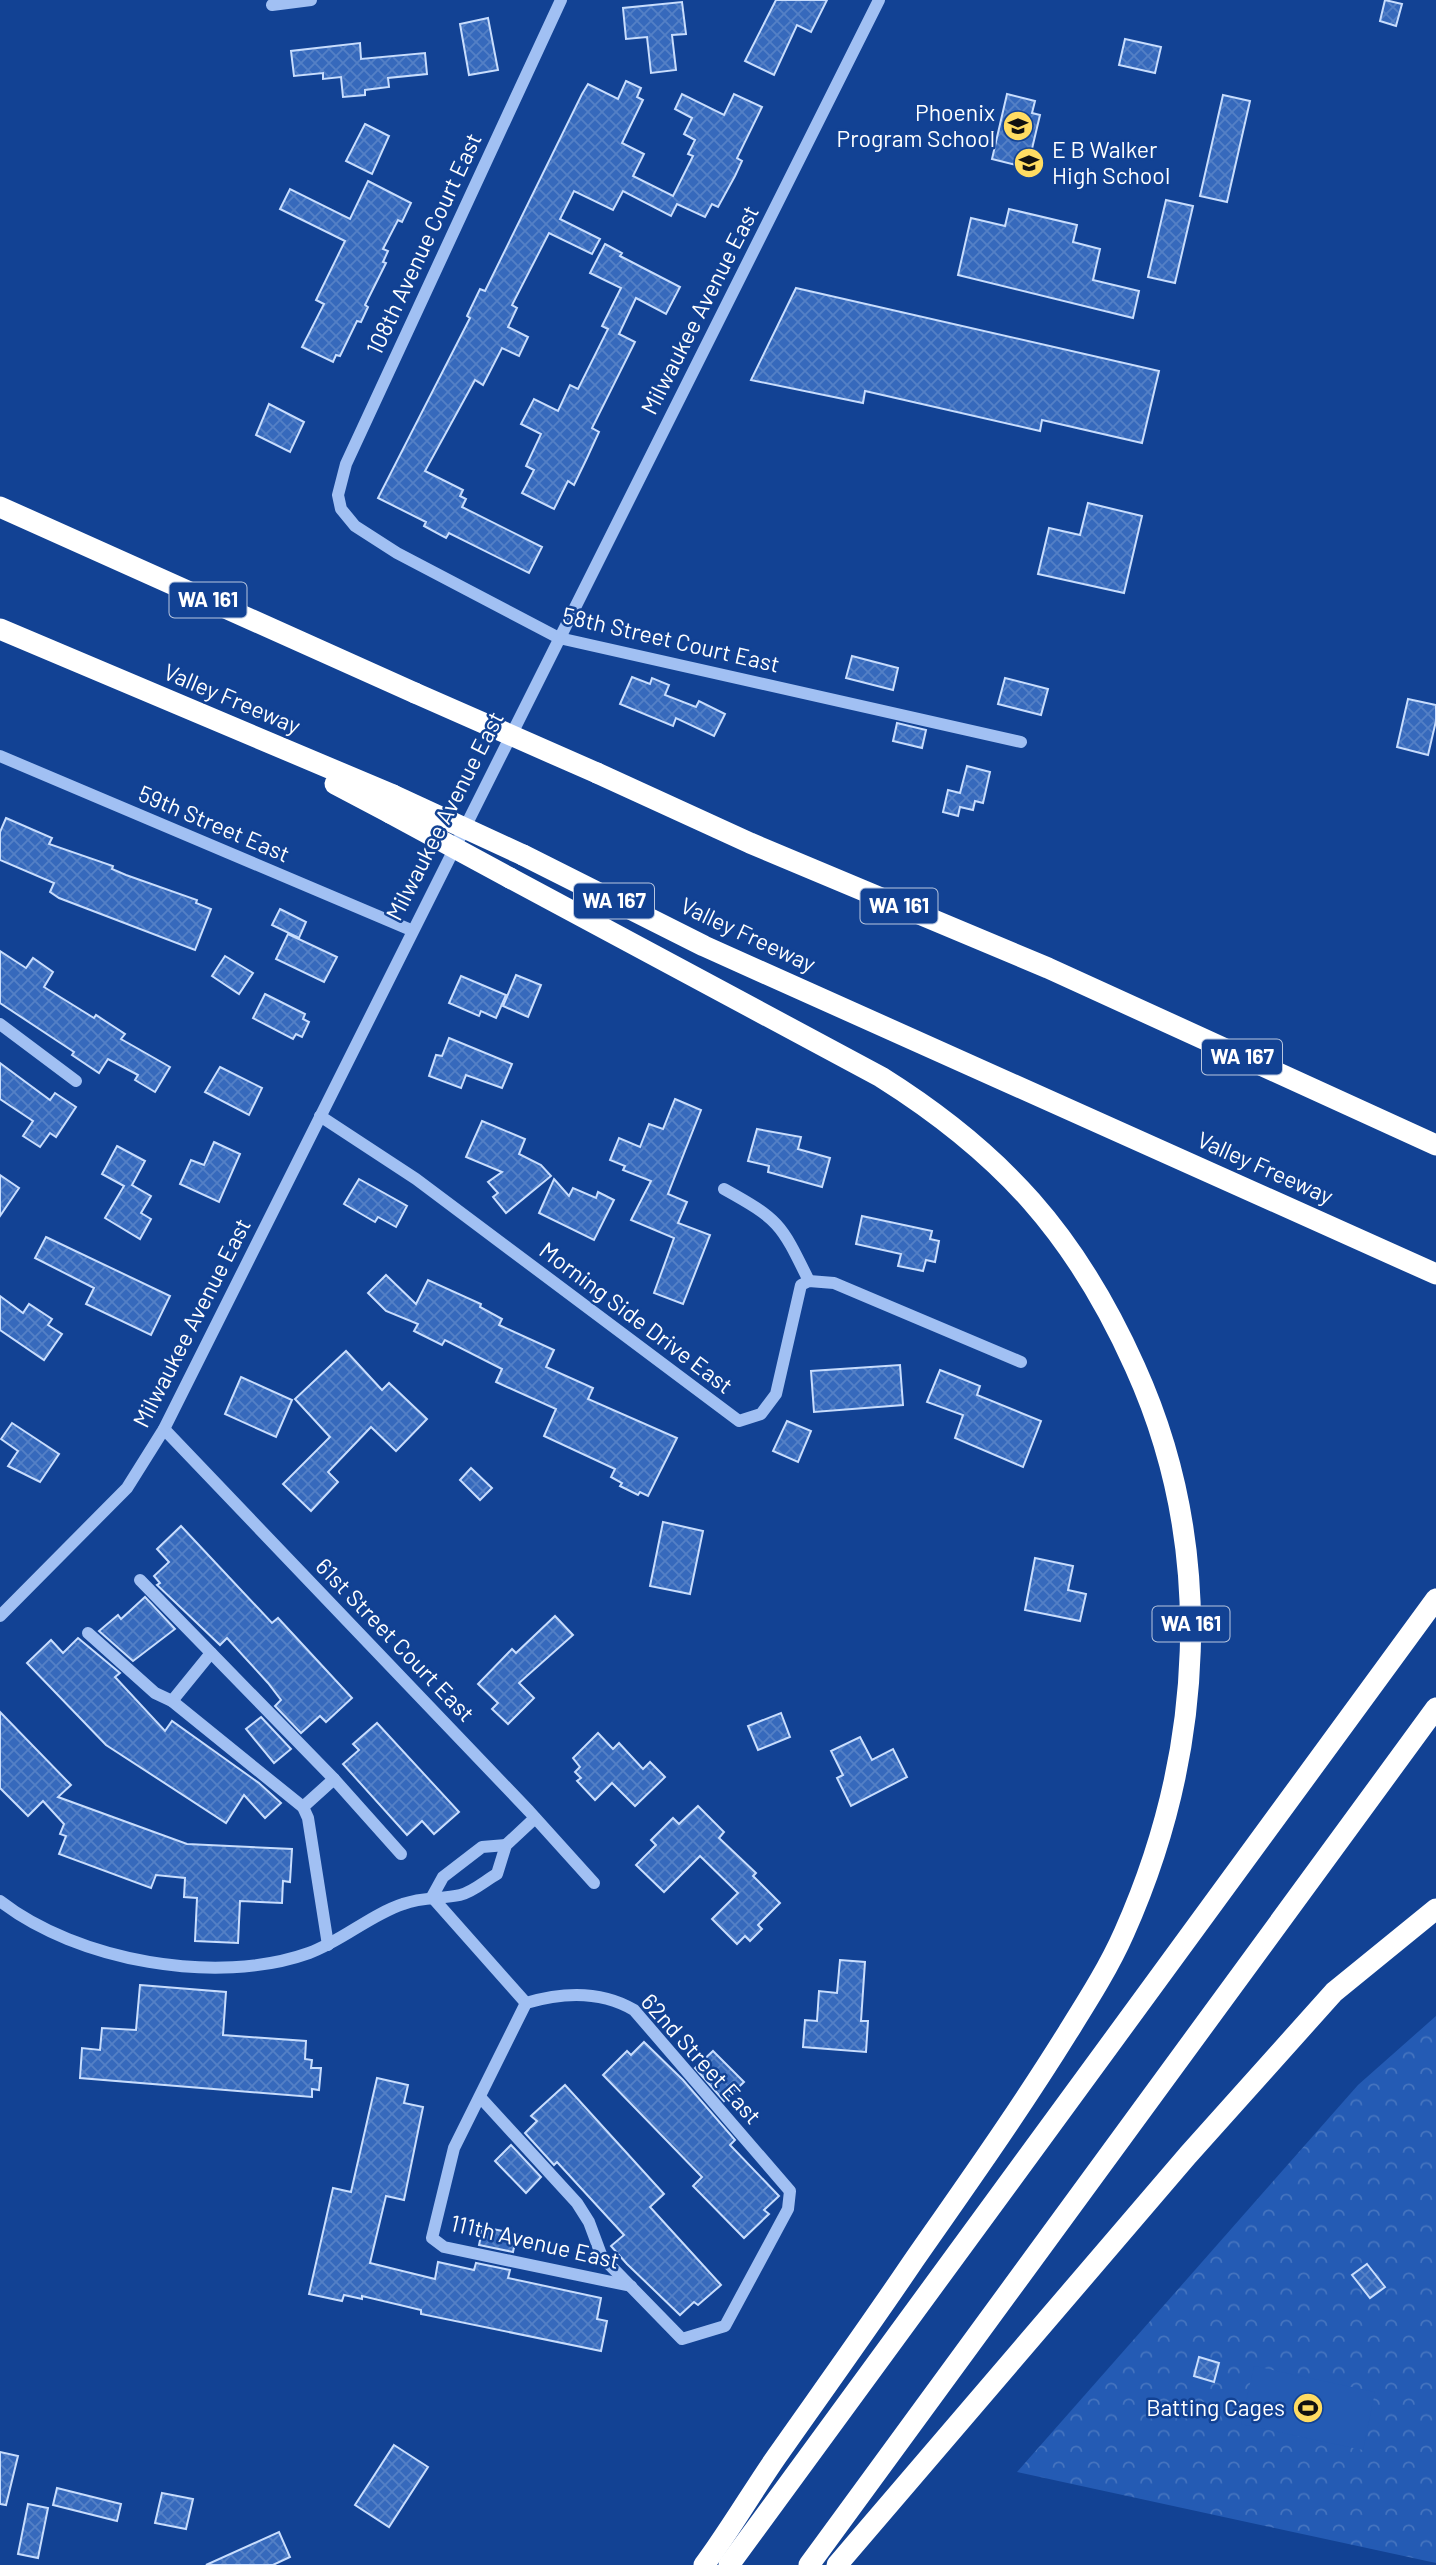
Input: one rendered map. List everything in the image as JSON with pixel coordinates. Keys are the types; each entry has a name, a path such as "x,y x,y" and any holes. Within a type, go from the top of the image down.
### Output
{"highway":[{"name":"WA 161","path":"0,507 750,843 1436,1135"},
{"name":"Valley Freeway","path":"0,629 212,719 392,804 523,855 704,946 1436,1274"},
{"name":"WA 161","path":"392,804 510,878 881,1077 937,1113 983,1150 1027,1194 1070,1251 1100,1298 1146,1391 1169,1456 1188,1561 1192,1639 1185,1738 1167,1819 1123,1936 1061,2044 998,2142 704,2565"},
{"name":"WA 167","path":"1048,968 1436,1145"},
{"path":"729,2565 1436,1599"},
{"path":"809,2565 1436,1708"},
{"path":"837,2565 1188,2155 1334,1992 1436,1909"}],"street":[{"path":"272,5 311,0"},
{"name":"108th Avenue Court East","path":"341,509 338,495 345,464 561,0"},
{"name":"Milwaukee Avenue East","path":"1,1614 116,1500 164,1429 411,930 879,0"},
{"name":"58th Street Court East","path":"341,509 355,526 397,553 559,638 1021,742"},
{"name":"59th Street East","path":"0,755 411,930"},
{"path":"0,1024 76,1081"},
{"name":"Morning Side Drive East","path":"320,1116 416,1179 738,1421 761,1414 776,1394 802,1285 809,1280"},
{"path":"723,1189 766,1213 784,1229 809,1280 834,1283 1021,1362"},
{"name":"61st Street Court East","path":"164,1429 594,1883"},
{"path":"141,1580 334,1779 401,1854"},
{"path":"88,1633 155,1693 173,1701 303,1807 308,1818 328,1945"},
{"path":"173,1701 211,1653"},
{"path":"303,1807 334,1779"},
{"path":"0,1901 46,1929 103,1951 159,1963 246,1966 279,1961 328,1945 401,1904 432,1897 462,1895 497,1874 506,1845 535,1818"},
{"path":"432,1897 443,1877 482,1847 506,1845"},
{"path":"432,1897 526,2003"},
{"name":"62nd Street East","path":"526,2003 552,1996 593,1995 615,1999 634,2010 790,2191 788,2209 725,2326 682,2339 631,2286"},
{"name":"111th Avenue East","path":"526,2003 454,2148 432,2238 444,2247 631,2286"},
{"path":"480,2096 577,2203 603,2257 631,2286"}],"green space":[{"path":"1436,2016 1436,2563 1017,2472 1358,2085"},
{"name":"Batting Cages","path":"1254,2366 1375,2392 1363,2450 1241,2424"}],"building":[{"path":"776,0 827,0 811,32 797,25 774,75 745,61"},
{"path":"1385,0 1402,4 1396,26 1380,21"},
{"path":"682,2 686,34 672,35 676,70 651,73 647,37 626,39 623,8"},
{"path":"488,18 498,70 469,75 460,24"},
{"path":"1125,39 1161,47 1155,73 1119,65"},
{"path":"360,43 361,59 425,53 427,74 388,78 389,87 365,90 365,95 343,97 341,77 323,79 323,73 294,76 291,51"},
{"path":"626,81 641,88 637,97 643,100 622,143 644,154 633,176 673,196 693,156 688,154 695,140 684,134 692,118 675,109 682,94 724,115 734,94 762,107 737,158 742,161 735,176 718,207 712,204 705,217 677,204 671,216 623,191 613,210 574,191 560,219 600,239 592,254 549,233 512,305 517,308 508,327 528,337 519,356 502,348 483,385 475,380 425,471 463,490 460,496 466,499 462,507 542,547 529,573 449,533 446,538 424,526 426,522 378,498 470,318 467,316 480,289 485,291 582,94 588,84 618,99"},
{"path":"1007,94 1035,101 1032,113 1040,115 1031,153 1023,152 1020,166 992,159"},
{"path":"1223,95 1250,101 1227,202 1200,196"},
{"path":"365,124 389,136 372,174 346,161"},
{"path":"368,181 411,203 402,222 398,220 383,249 388,251 383,262 386,263 365,305 368,307 361,322 357,321 340,356 336,355 333,362 302,347 324,304 316,300 345,241 280,209 290,189 350,219"},
{"path":"1166,200 1193,206 1175,283 1148,277"},
{"path":"1009,209 1077,225 1073,242 1100,249 1093,280 1139,291 1133,318 958,275 971,218 1005,226"},
{"path":"605,244 622,253 620,256 680,287 666,314 636,298 619,334 635,342 592,428 599,432 574,485 568,481 554,509 522,493 534,470 526,466 541,434 521,424 534,399 558,411 570,385 578,389 608,329 602,326 621,288 590,273"},
{"path":"796,288 1159,371 1142,443 1042,420 1040,431 865,391 863,403 751,380"},
{"path":"269,404 304,422 290,452 256,435"},
{"path":"1088,503 1142,516 1124,593 1038,574 1049,528 1080,535"},
{"path":"852,656 898,668 893,690 846,678"},
{"path":"632,677 650,684 652,678 669,685 665,695 696,707 699,701 725,714 714,736 676,718 673,726 620,704"},
{"path":"1005,678 1048,689 1041,715 998,704"},
{"path":"1408,699 1436,705 1436,721 1428,755 1397,747"},
{"path":"897,723 926,730 922,748 893,741"},
{"path":"967,766 990,772 983,803 975,801 973,810 960,807 958,816 943,812 948,790 960,793"},
{"path":"6,818 52,838 49,844 113,866 112,869 197,900 196,903 211,909 195,950 59,898 50,892 54,883 0,860 0,832"},
{"path":"280,909 306,922 299,938 272,925"},
{"path":"288,934 337,957 324,982 276,959"},
{"path":"0,951 26,968 33,958 53,972 44,987 94,1018 96,1015 125,1034 121,1039 170,1067 155,1092 135,1080 138,1075 108,1059 99,1073 72,1055 74,1052 0,1003"},
{"path":"225,956 253,973 239,994 212,976"},
{"path":"516,975 541,985 528,1017 503,1006"},
{"path":"461,976 506,995 496,1018 481,1011 479,1016 449,1003"},
{"path":"265,994 305,1014 303,1019 309,1022 302,1037 296,1034 293,1039 253,1018"},
{"path":"449,1038 512,1064 502,1088 466,1075 461,1088 429,1076 436,1055 442,1056"},
{"path":"0,1063 50,1100 55,1093 76,1107 56,1137 50,1133 40,1147 23,1136 33,1121 0,1099"},
{"path":"220,1067 262,1088 249,1115 205,1092"},
{"path":"675,1099 701,1110 668,1194 687,1202 678,1223 710,1235 683,1304 654,1293 674,1238 631,1220 651,1181 623,1170 625,1166 610,1160 619,1138 640,1147 649,1124 663,1129"},
{"path":"482,1121 525,1139 519,1154 541,1165 551,1176 506,1213 493,1197 498,1193 488,1182 502,1172 466,1157"},
{"path":"757,1129 801,1137 798,1149 830,1158 822,1187 768,1172 769,1166 748,1161"},
{"path":"214,1142 240,1154 219,1202 180,1184 191,1160 204,1165"},
{"path":"117,1146 145,1161 132,1185 151,1196 141,1213 151,1219 140,1239 105,1218 124,1186 102,1174"},
{"path":"0,1175 19,1188 0,1216"},
{"path":"359,1179 407,1206 396,1227 378,1217 375,1222 344,1204"},
{"path":"554,1179 569,1196 573,1188 596,1198 598,1192 614,1200 594,1240 539,1213"},
{"path":"862,1216 932,1231 930,1239 939,1241 935,1262 926,1260 923,1271 898,1266 901,1254 856,1244"},
{"path":"46,1237 170,1296 151,1335 86,1304 94,1288 35,1258"},
{"path":"386,1275 416,1304 428,1280 481,1304 480,1307 502,1319 499,1325 554,1350 546,1367 593,1388 588,1399 677,1438 648,1496 640,1492 638,1495 620,1486 622,1483 611,1477 615,1469 544,1436 556,1409 496,1382 502,1369 445,1340 442,1345 414,1331 418,1324 386,1311 368,1293"},
{"path":"0,1296 23,1313 29,1304 52,1319 48,1325 62,1334 44,1360 0,1330"},
{"path":"346,1351 382,1390 389,1383 427,1419 396,1451 371,1427 328,1472 338,1482 311,1511 283,1484 330,1437 295,1399"},
{"path":"900,1365 903,1405 814,1412 811,1371"},
{"path":"940,1370 980,1386 977,1395 1041,1421 1023,1467 955,1438 963,1415 927,1402"},
{"path":"241,1377 292,1400 276,1437 225,1414"},
{"path":"787,1421 811,1431 798,1462 773,1451"},
{"path":"12,1423 59,1454 40,1482 8,1466 18,1451 1,1439"},
{"path":"471,1468 492,1488 480,1500 460,1480"},
{"path":"663,1522 703,1531 690,1594 650,1586"},
{"path":"181,1526 272,1623 278,1618 352,1698 326,1722 320,1716 301,1733 275,1706 281,1700 268,1683 227,1638 220,1645 157,1585 160,1583 154,1576 169,1562 157,1549"},
{"path":"1035,1558 1073,1566 1068,1590 1086,1594 1080,1621 1025,1610"},
{"path":"145,1597 175,1629 133,1661 99,1631 118,1615 121,1619"},
{"path":"555,1616 573,1635 519,1683 534,1698 508,1724 492,1709 498,1703 478,1684 512,1649 516,1653"},
{"path":"78,1638 120,1673 115,1677 165,1731 172,1721 259,1783 281,1803 265,1818 244,1795 226,1823 106,1745 27,1663 51,1640 63,1653"},
{"path":"0,1712 71,1785 58,1797 187,1844 292,1849 290,1882 283,1881 282,1903 240,1901 238,1943 195,1941 197,1898 184,1897 185,1878 156,1875 151,1888 59,1854 66,1836 60,1834 64,1824 43,1801 28,1816 0,1788"},
{"path":"781,1713 790,1737 758,1750 748,1726"},
{"path":"261,1717 291,1749 274,1763 246,1729"},
{"path":"377,1723 459,1812 434,1834 422,1821 407,1835 343,1764 359,1750 353,1744"},
{"path":"598,1733 613,1749 619,1743 643,1769 650,1762 665,1777 635,1806 612,1783 595,1800 577,1781 581,1778 575,1772 580,1767 573,1758"},
{"path":"860,1737 872,1760 893,1749 907,1777 851,1806 837,1778 843,1775 831,1751"},
{"path":"698,1806 724,1832 719,1838 756,1873 753,1876 780,1903 758,1925 762,1929 750,1941 745,1936 737,1944 712,1919 738,1893 700,1856 664,1892 636,1865 656,1845 651,1840 673,1818 679,1824"},
{"path":"840,1960 865,1962 861,2021 868,2021 866,2052 803,2047 805,2020 817,2021 819,1991 837,1993"},
{"path":"140,1985 226,1992 223,2035 306,2041 305,2059 312,2060 311,2068 321,2068 319,2090 312,2089 312,2097 80,2078 82,2048 100,2050 102,2028 136,2030"},
{"path":"644,2042 683,2080 735,2140 730,2145 779,2196 764,2210 769,2214 744,2238 693,2186 702,2177 603,2075 627,2051 631,2055"},
{"path":"713,2051 744,2082 724,2101 695,2068"},
{"path":"377,2078 408,2085 404,2103 423,2107 404,2200 386,2196 370,2263 435,2279 438,2262 474,2270 476,2263 510,2270 508,2278 601,2298 597,2319 607,2321 601,2351 421,2314 421,2310 362,2296 362,2299 344,2295 342,2301 309,2294 333,2188 351,2192"},
{"path":"565,2085 664,2194 650,2207 721,2285 698,2305 694,2302 680,2315 611,2246 624,2235 557,2162 554,2165 525,2133 537,2121 531,2116"},
{"path":"511,2145 541,2177 526,2193 495,2161"},
{"path":"483,2227 517,2234 513,2252 479,2245"},
{"path":"1367,2264 1385,2287 1370,2298 1352,2275"},
{"path":"1199,2357 1219,2363 1214,2382 1194,2376"},
{"path":"394,2445 428,2467 389,2527 355,2505"},
{"path":"0,2452 18,2456 6,2505 0,2504"},
{"path":"57,2488 121,2504 117,2521 53,2505"},
{"path":"162,2493 193,2499 186,2529 155,2523"},
{"path":"28,2504 48,2508 38,2558 18,2554"},
{"path":"279,2532 290,2557 273,2565 206,2565"}],"place":[{"name":"Phoenix Program School","path":"1018,126"},
{"name":"E B Walker High School","path":"1029,163"},
{"name":"Batting Cages","path":"1308,2408"}]}
